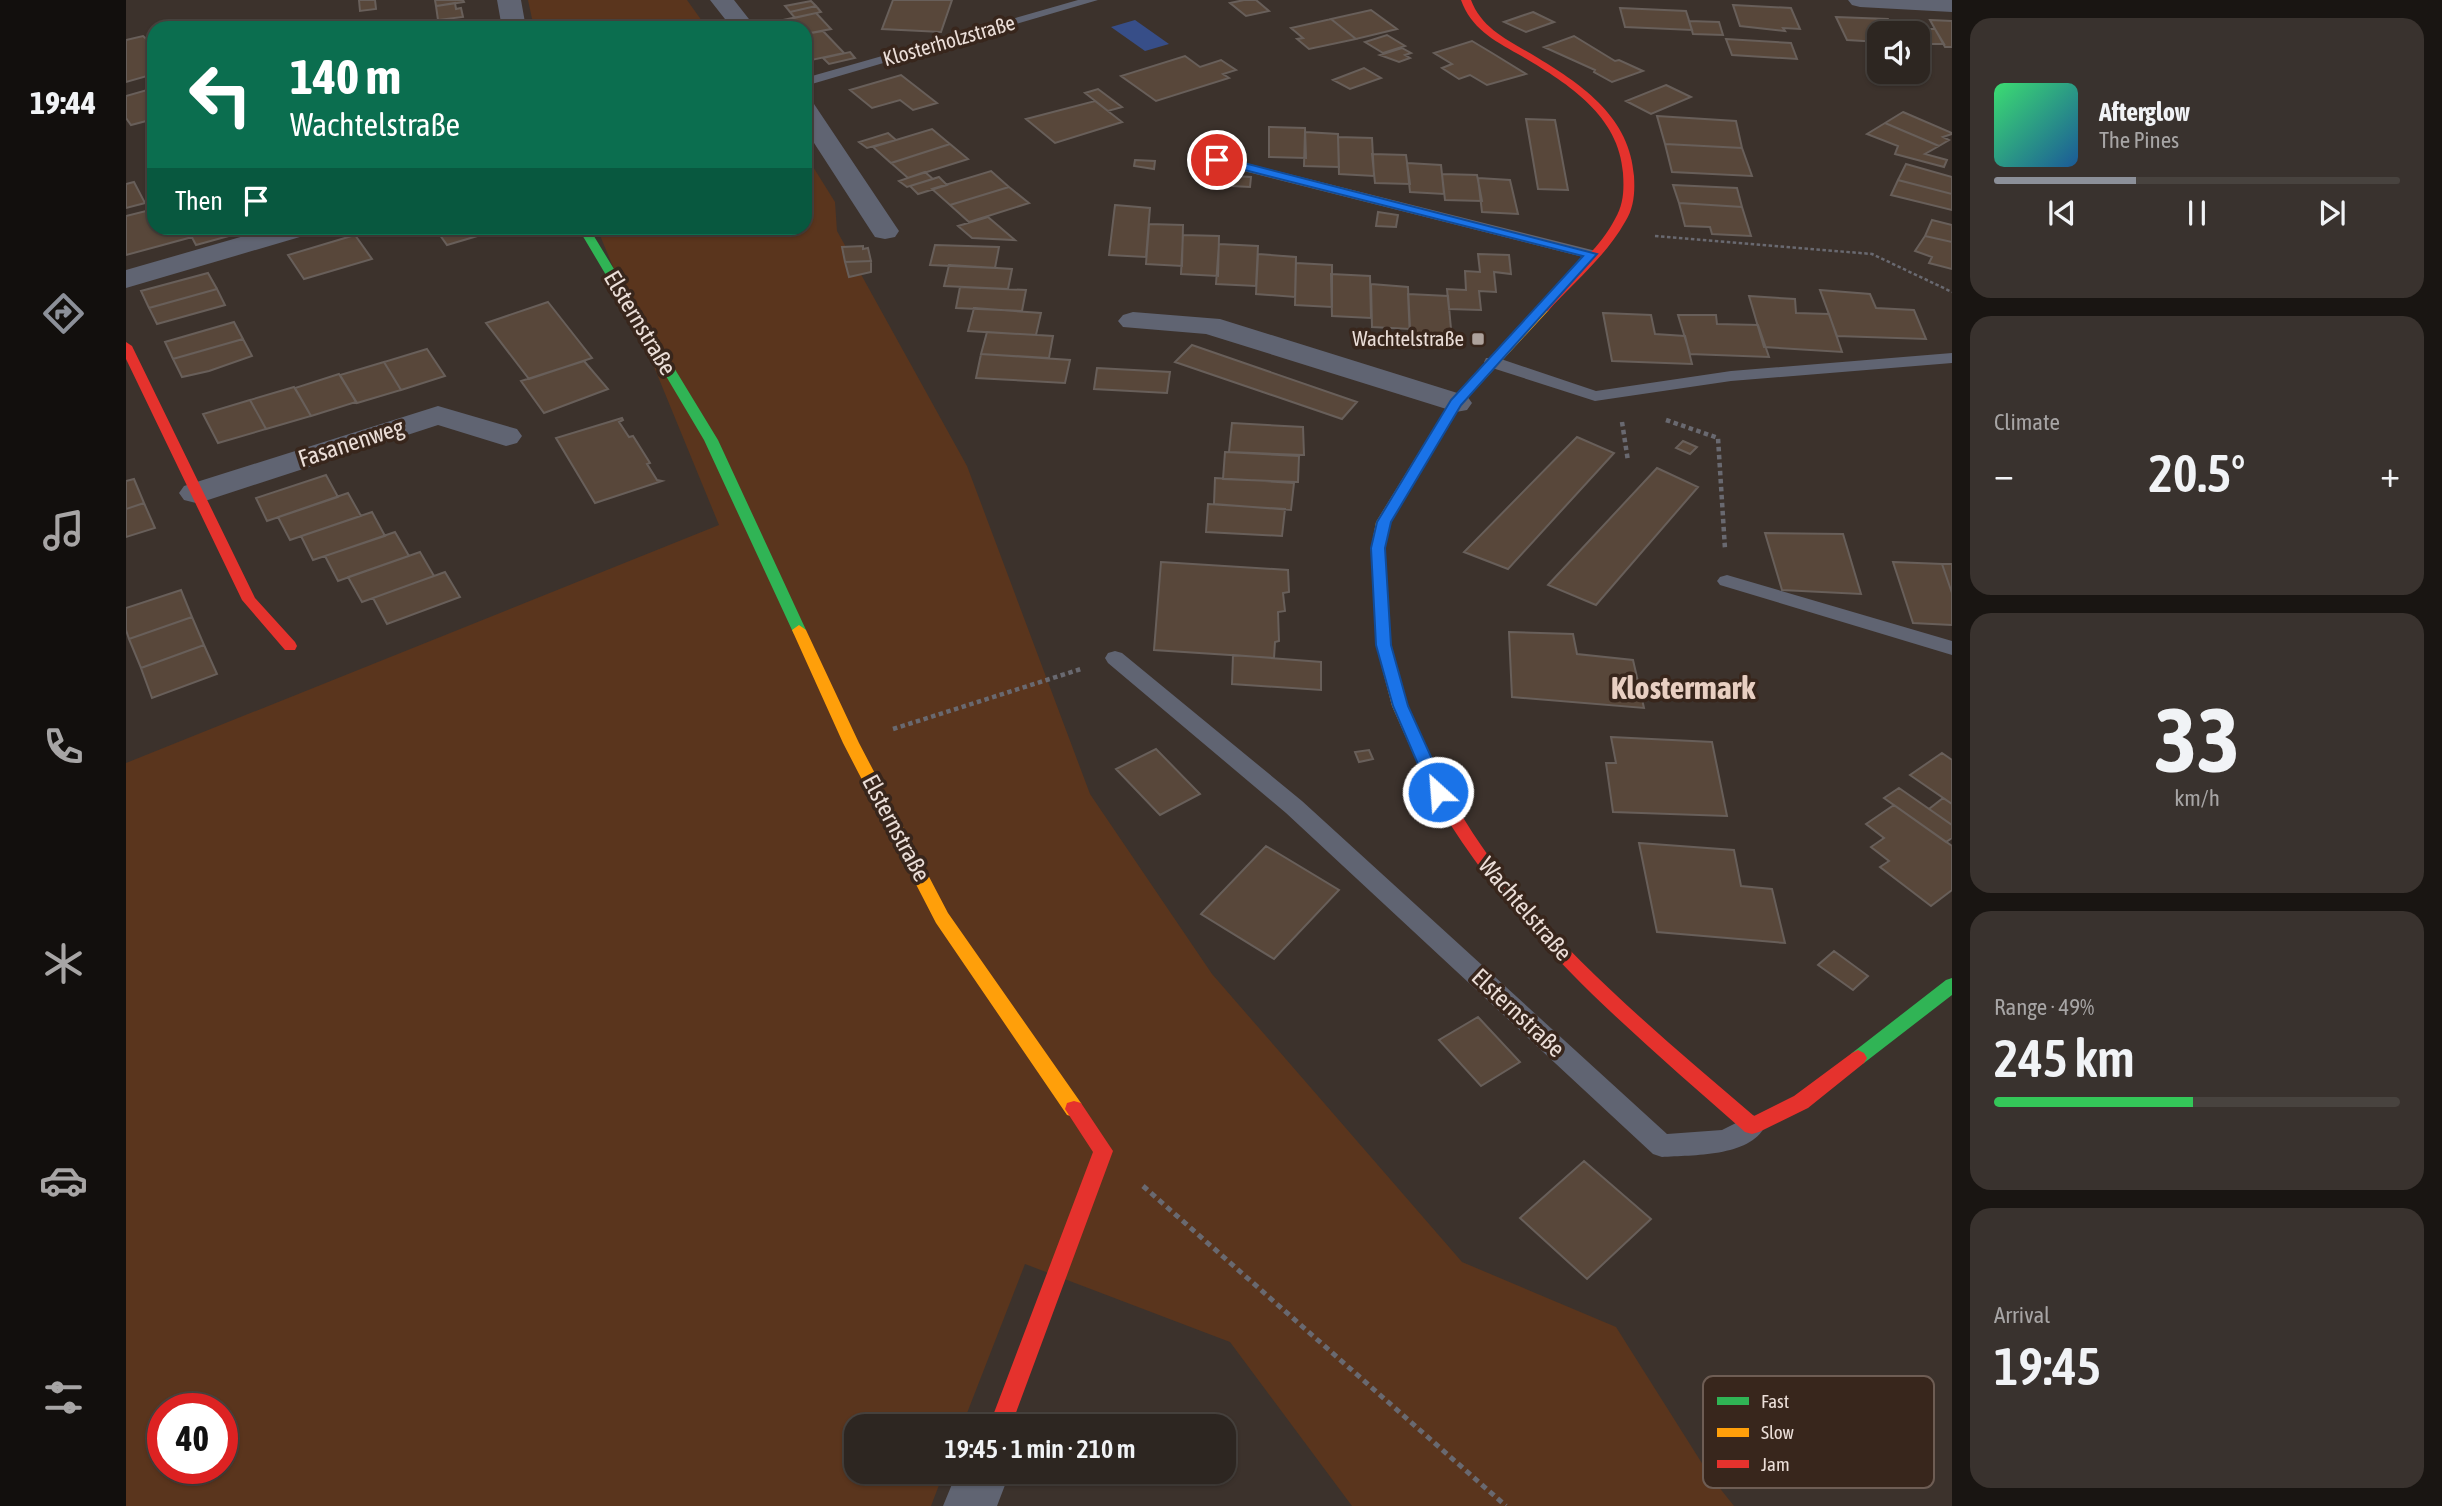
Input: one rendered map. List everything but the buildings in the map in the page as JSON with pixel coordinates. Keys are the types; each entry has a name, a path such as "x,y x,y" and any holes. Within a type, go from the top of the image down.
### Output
{"street":[{"path":"509,0 513,21"},
{"path":"722,0 738,21"},
{"name":"Wachtelstraße","path":"1466,0 1469,12 1480,24 1496,37 1575,84 1617,131 1629,157 1627,208 1612,233 1456,403 1393,503 1384,522 1378,548 1384,645 1400,706 1429,773 1446,806 1492,877 1585,978 1752,1126"},
{"path":"1860,0 1952,5"},
{"path":"812,120 885,231"},
{"path":"126,279 276,235"},
{"name":"Elsternstraße","path":"587,235 711,440 851,743 942,918 1103,1151"},
{"path":"1133,321 1209,325 1456,403"},
{"path":"126,346 249,600 290,646"},
{"name":"Fasanenweg","path":"196,493 438,415 506,436"},
{"name":"Elsternstraße","path":"1752,1126 1801,1102 1952,985"},
{"path":"1004,1414 1103,1151"},
{"path":"970,1506 978,1484"}],"lane":[{"name":"Klosterholzstraße","path":"812,80 1092,0"},
{"path":"1217,160 1591,254"},
{"path":"1492,362 1595,396 1731,376 1952,358"},
{"path":"1727,581 1952,648"},
{"name":"Elsternstraße","path":"1115,658 1294,807 1662,1146 1726,1141 1752,1126"}],"path":[{"path":"1612,233 1872,254 1952,292"},
{"path":"1595,396 1718,438 1727,581"},
{"path":"1619,404 1628,461"},
{"path":"891,730 1067,674"},
{"path":"1103,1151 1506,1506"}],"shaded area":[{"path":"528,0 687,0 702,21 532,21"},
{"path":"812,165 835,202 837,231 967,466 1090,794 1212,974 1462,1262 1616,1327 1703,1465 1703,1488 1720,1488 1734,1506 1352,1506 1230,1342 1025,1264 967,1414 844,1414 844,1484 939,1484 931,1506 126,1506 126,763 719,525 600,235 812,235"}],"water":[{"path":"1135,20 1169,44 1145,51 1111,27"}],"traffic: fast":[{"path":"587,235 711,440 799,630"},
{"path":"1858,1058 1952,985"}],"traffic: slow":[{"path":"1436,787 1400,706 1383,645 1378,548 1383,522 1456,403 1544,308"},
{"path":"799,630 851,743 942,918 1074,1109"}],"traffic: jam":[{"path":"1466,0 1475,18 1488,32 1561,77 1596,104 1621,139 1627,159 1628,199 1620,221 1601,247 1544,308"},
{"path":"126,346 249,600 290,646"},
{"path":"1436,787 1466,837 1500,884 1538,928 1621,1011 1752,1126 1801,1102 1858,1058"},
{"path":"1004,1414 1103,1151 1074,1109"}],"place":[{"name":"Wachtelstraße","path":"1478,339"}],"district":[{"name":"Klostermark","path":"1683,688"}],"route":[{"path":"1217,160 1591,254 1456,403 1393,503 1384,522 1378,548 1384,645 1400,706 1438,792"}]}
